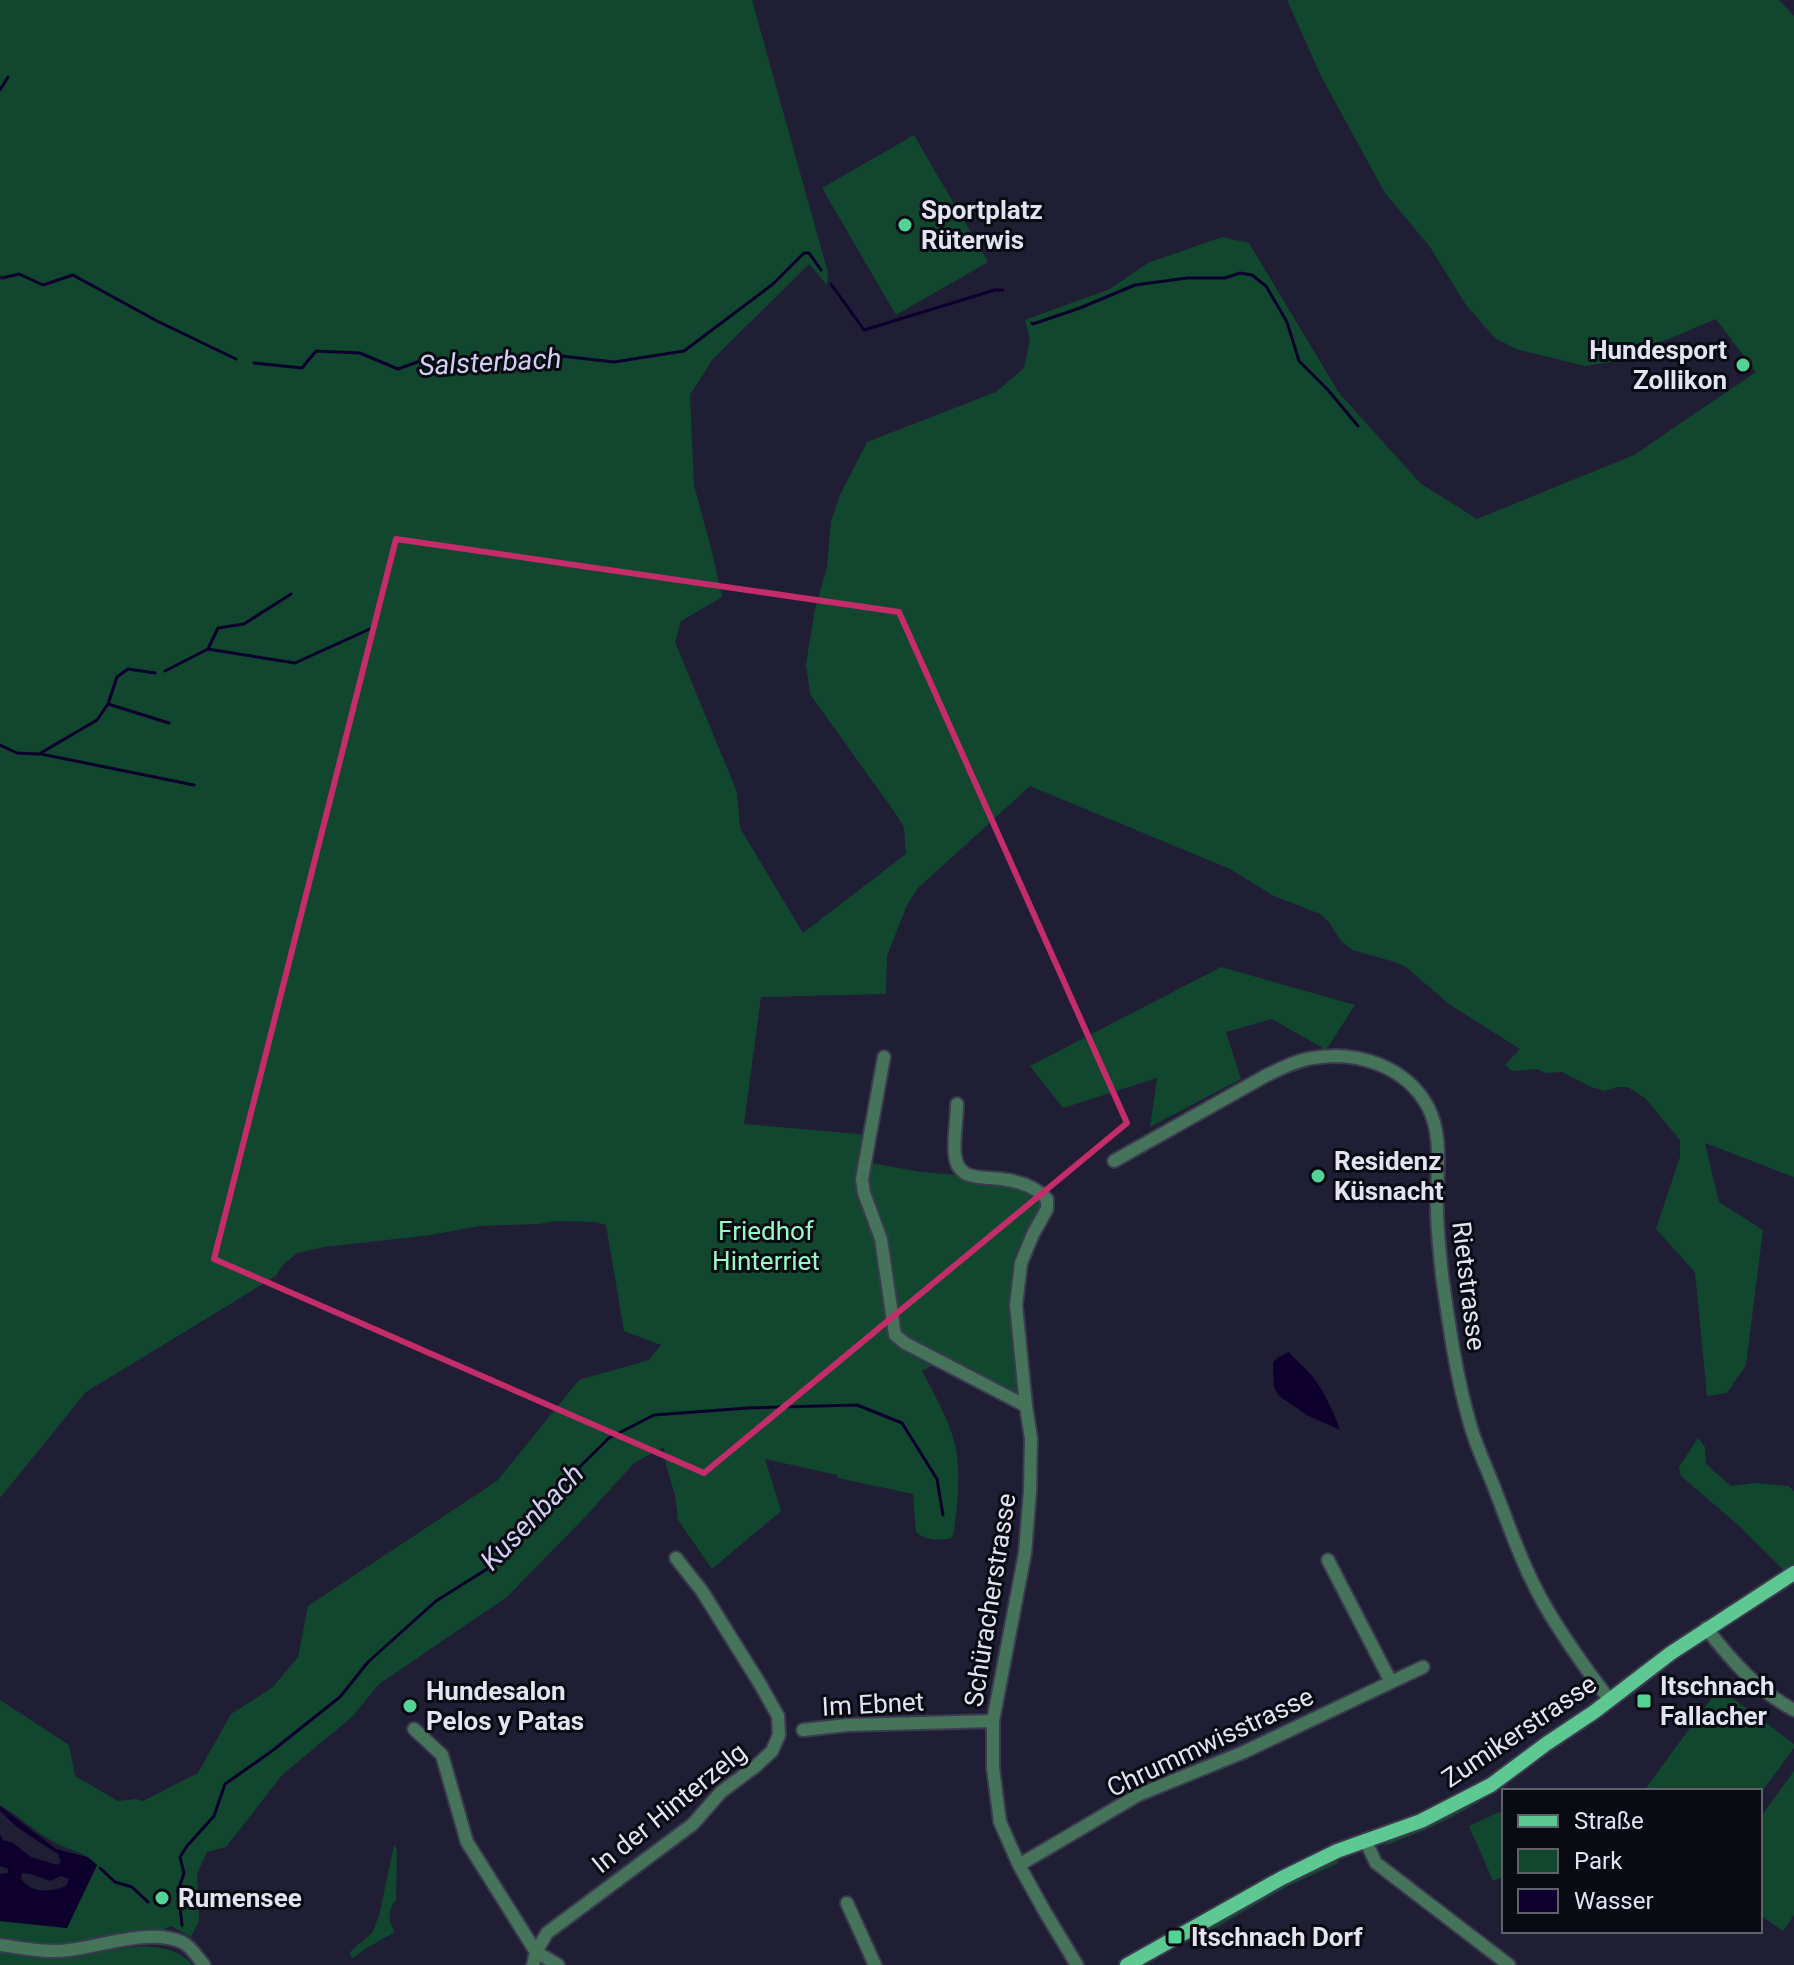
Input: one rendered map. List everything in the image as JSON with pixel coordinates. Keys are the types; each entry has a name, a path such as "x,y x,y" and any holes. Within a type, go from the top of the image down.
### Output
{"main road":[{"name":"Zumikerstrasse","path":"1127,1965 1282,1878 1337,1851 1421,1821 1491,1785 1706,1628 1794,1573"}],"street":[{"name":"Rietstrasse","path":"1114,1161 1267,1075 1311,1058 1333,1055 1375,1062 1392,1070 1417,1091 1434,1121 1438,1143 1437,1207 1442,1274 1470,1426 1534,1585 1560,1630 1609,1699"},
{"path":"884,1057 862,1179 881,1239 895,1335 1026,1406"},
{"name":"Schüracherstrasse","path":"957,1104 955,1157 960,1168 976,1178 1029,1185 1047,1199 1047,1209 1021,1263 1016,1305 1031,1438 1030,1491 1025,1553 993,1721 993,1768 1000,1822 1019,1865 1077,1965"},
{"name":"In der Hinterzelg","path":"535,1959 547,1933 693,1824 721,1792 772,1751 779,1735 778,1716 760,1684 702,1591 676,1558"},
{"path":"1328,1560 1391,1682"},
{"path":"1706,1628 1756,1684 1794,1710"},
{"name":"Chrummwisstrasse","path":"1019,1865 1138,1795 1244,1752 1423,1667"},
{"name":"Im Ebnet","path":"803,1730 847,1725 993,1721"},
{"path":"414,1729 442,1755 467,1842 535,1959 558,1965"},
{"path":"1366,1842 1376,1863 1509,1965"},
{"path":"847,1903 875,1965"},
{"path":"0,1945 55,1951 141,1938 164,1938 182,1942 191,1948 204,1965"}],"highlighted area":[{"path":"396,539 899,612 1127,1123 704,1473 214,1259"}],"green space":[{"name":"Friedhof Hinterriet","path":"0,0 752,0 828,273 827,285 809,264 712,360 690,395 694,485 722,597 681,621 675,642 737,792 740,828 803,933 906,854 904,828 898,817 810,694 806,664 815,609 827,567 831,521 840,495 867,442 996,392 1024,368 1030,339 1025,320 1110,289 1148,263 1222,237 1249,243 1339,393 1420,483 1477,519 1634,455 1756,372 1716,319 1616,361 1585,366 1516,349 1495,338 1466,305 1430,247 1385,193 1321,76 1287,0 1779,0 1794,16 1794,1177 1705,1143 1719,1202 1763,1230 1746,1365 1727,1393 1707,1396 1695,1272 1656,1229 1680,1157 1680,1140 1646,1099 1628,1087 1605,1091 1562,1072 1546,1073 1537,1069 1512,1071 1505,1065 1520,1049 1449,1004 1406,967 1352,950 1320,914 1272,895 1230,869 1030,786 918,888 907,905 887,956 886,994 761,997 744,1124 868,1135 864,1162 922,1172 1000,1179 1047,1199 1033,1234 1016,1305 1026,1406 932,1358 933,1365 922,1371 947,1421 956,1450 958,1483 953,1537 934,1539 916,1532 913,1494 765,1459 781,1511 712,1569 678,1520 664,1447 634,1463 507,1597 379,1684 352,1717 282,1775 226,1847 207,1852 197,1874 199,1921 191,1937 171,1926 160,1931 119,1934 68,1944 71,1958 118,1949 151,1947 181,1955 193,1965 0,1965 0,1921 67,1928 97,1865 84,1854 50,1840 0,1805 0,1700 69,1745 75,1776 118,1801 143,1801 198,1773 231,1714 272,1688 298,1657 308,1606 497,1481 579,1380 649,1360 661,1345 624,1331 606,1225 595,1222 480,1226 297,1253 276,1276 86,1392 0,1498"},
{"name":"Sportplatz Rüterwis","path":"914,135 988,262 896,315 822,188"},
{"path":"1221,967 1355,1005 1326,1050 1272,1019 1226,1032 1241,1079 1150,1127 1157,1078 1063,1108 1030,1066"},
{"path":"1698,1438 1705,1447 1706,1464 1731,1486 1756,1483 1789,1486 1794,1491 1794,1572 1789,1575 1737,1524 1681,1476 1679,1467"},
{"path":"1719,1688 1794,1744 1762,1791 1645,1789"},
{"path":"1546,1755 1463,1811 1382,1847 1457,1811"},
{"path":"1794,1771 1794,1915 1783,1931 1762,1916 1762,1815"},
{"path":"1502,1811 1502,1877 1493,1881 1469,1826"},
{"path":"394,1845 397,1849 396,1900 390,1916 395,1932 353,1958 350,1952 372,1933 379,1916"},
{"path":"1338,1860 1339,1863 1288,1886 1204,1933 1289,1882"}],"water":[{"path":"1289,1352 1316,1381 1340,1430 1307,1415 1279,1396 1274,1387 1273,1363"},
{"path":"0,1806 56,1849 87,1857 97,1865 67,1928 0,1921 0,1874 9,1873 7,1868 0,1866 0,1834 3,1840 13,1843 31,1857 57,1865 61,1862 58,1854 18,1828 0,1811","holes":["22,1873 51,1881 61,1876 69,1879 66,1886 42,1890 25,1884 21,1879"]}],"waterway":[{"path":"0,90 8,77"},
{"name":"Salsterbach","path":"254,363 302,368 316,351 360,353 398,369 420,361 458,370 543,354 614,362 684,351 773,284 804,253 809,253 821,270"},
{"path":"1032,323 1080,308 1135,285 1187,278 1225,278 1240,273 1252,275 1266,286 1287,322 1299,361 1358,426"},
{"name":"Salsterbach","path":"0,277 19,274 43,285 73,275 157,321 236,359"},
{"path":"831,284 864,330 1003,290"},
{"path":"208,649 218,628 244,624 291,594"},
{"path":"165,671 208,649 295,663 372,628"},
{"name":"Salsterbach","path":"0,745 17,753 39,754 97,720 108,704 117,677 128,669 155,673"},
{"path":"108,704 169,723"},
{"path":"41,754 194,785"},
{"name":"Kusenbach","path":"182,1925 178,1891 184,1873 180,1857 214,1816 225,1784 340,1697 368,1662 436,1601 495,1564 546,1500 609,1438 654,1415 857,1405 902,1423 937,1479 943,1515"},
{"path":"100,1868 115,1882 132,1887 148,1902"}],"place":[{"name":"Sportplatz Rüterwis","path":"905,225"},
{"name":"Hundesport Zollikon","path":"1743,365"},
{"name":"Residenz Küsnacht","path":"1318,1176"},
{"name":"Itschnach Fallacher","path":"1644,1701"},
{"name":"Hundesalon Pelos y Patas","path":"410,1706"},
{"name":"Rumensee","path":"162,1898"},
{"name":"Itschnach Dorf","path":"1175,1937"}]}
